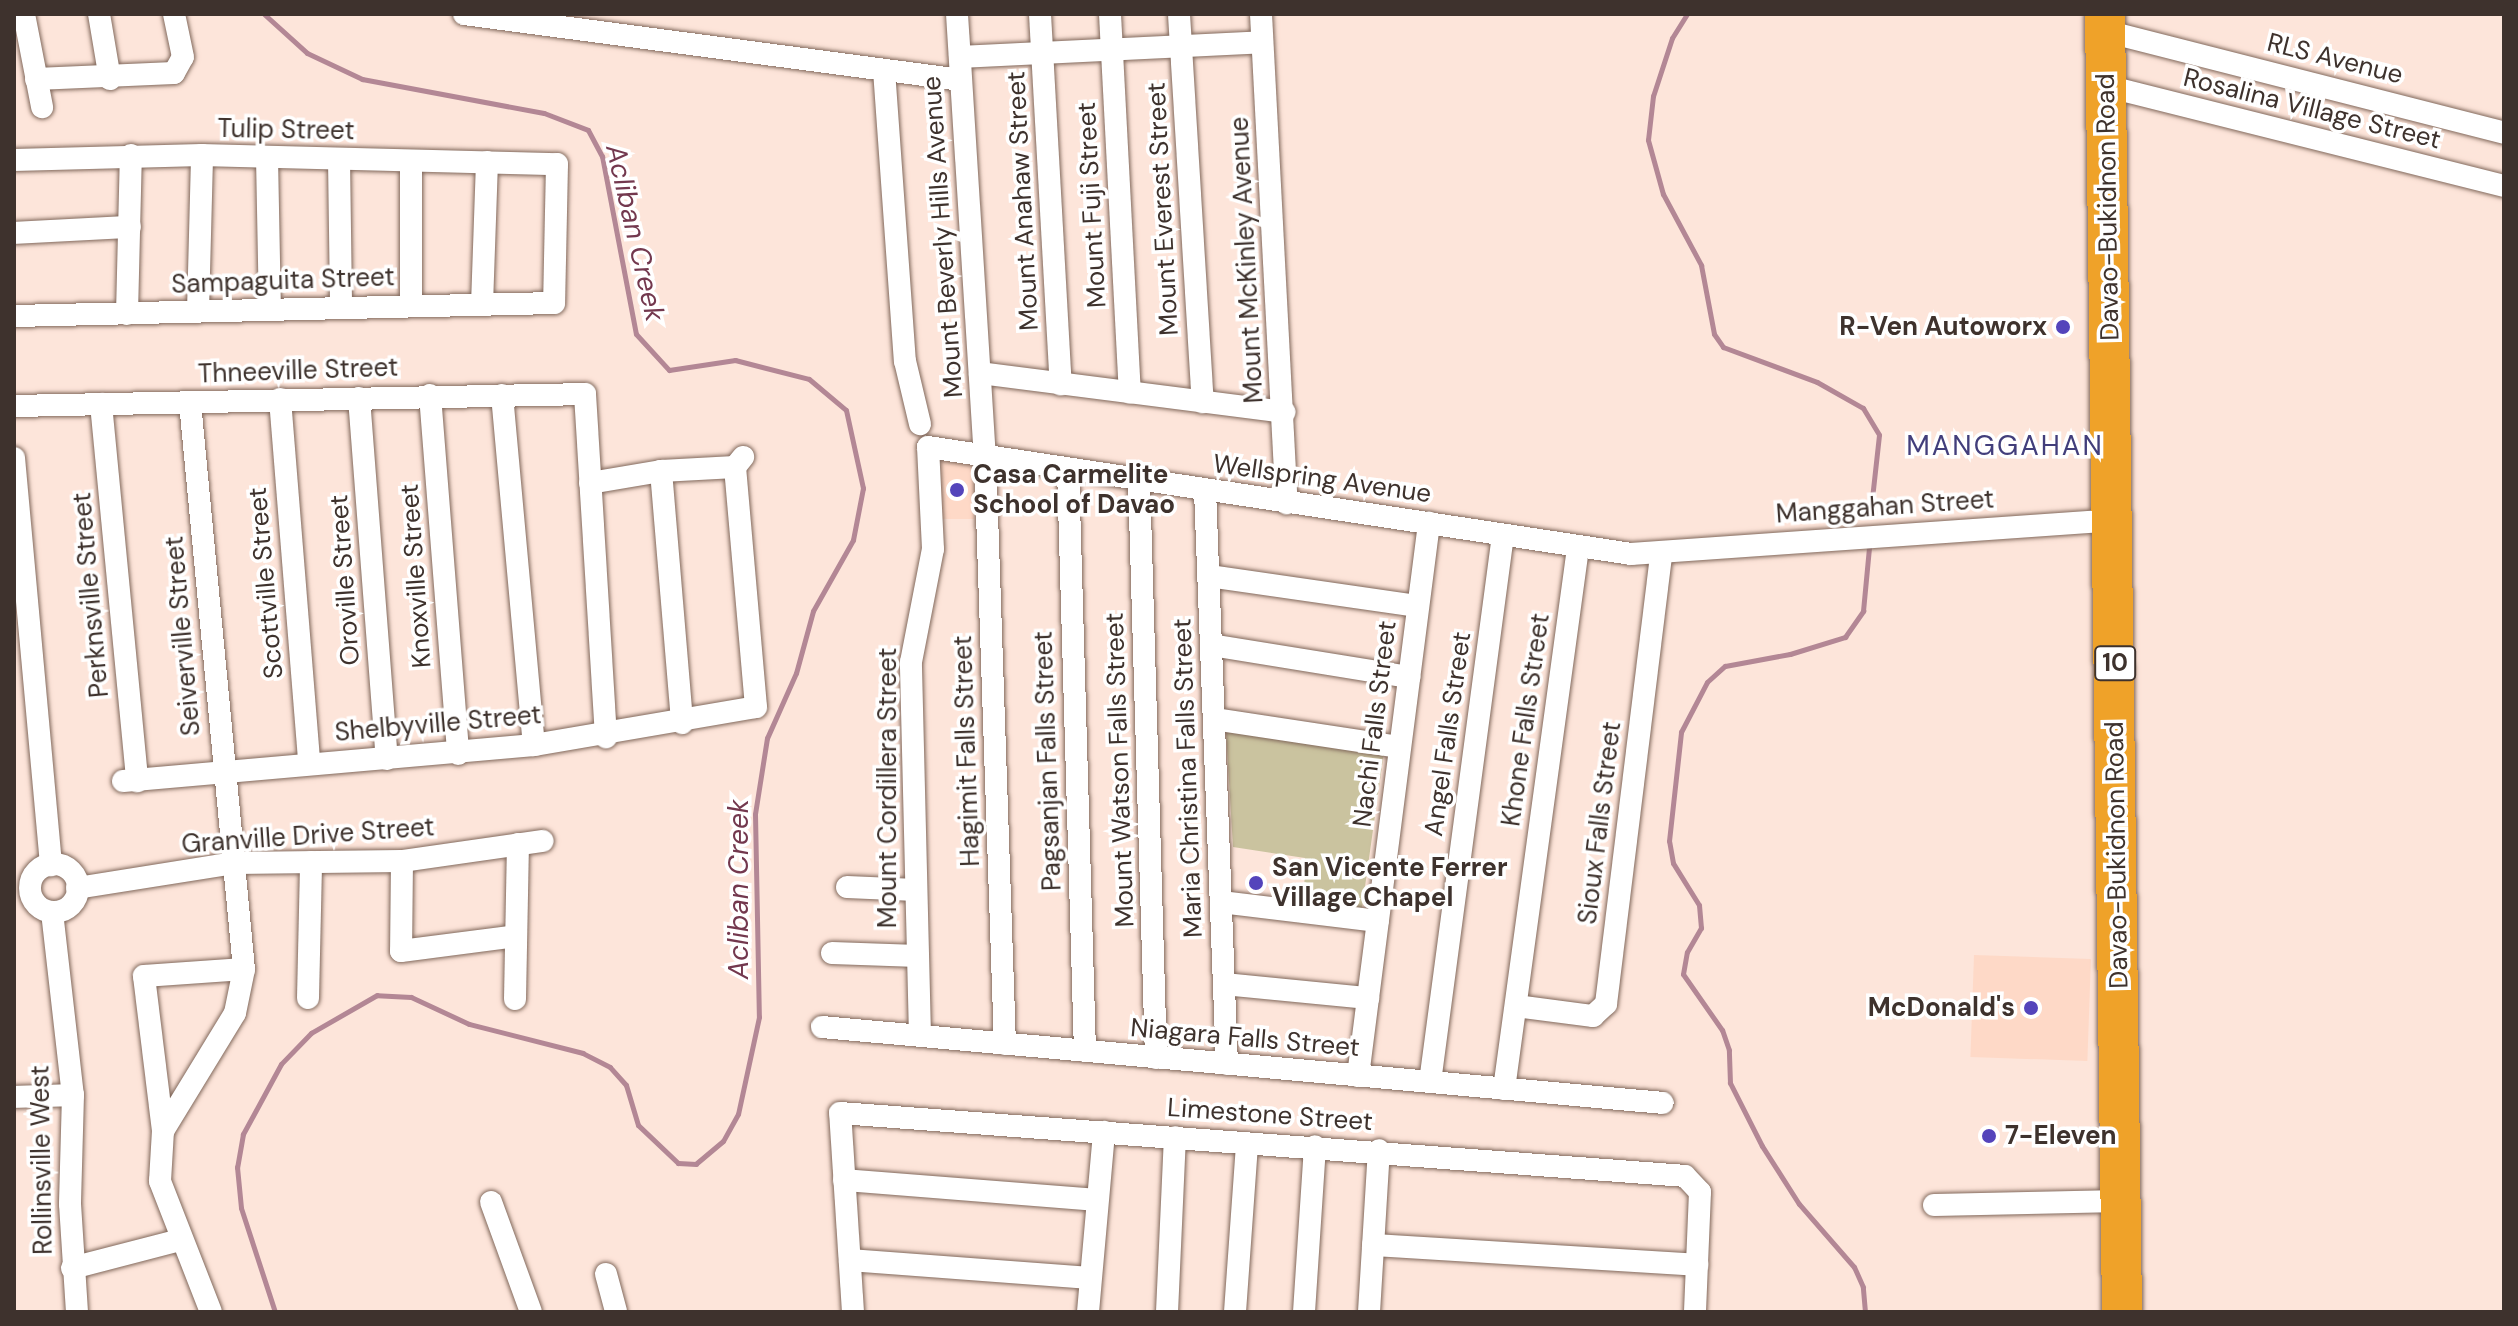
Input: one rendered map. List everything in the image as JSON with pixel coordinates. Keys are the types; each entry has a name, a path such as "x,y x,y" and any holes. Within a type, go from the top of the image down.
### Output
{"highway":[{"name":"Davao-Bukidnon Road","path":"2105,22 2122,1312"}],"street":[{"path":"24,14 42,107"},
{"path":"99,14 110,79"},
{"path":"36,79 110,79 178,69 183,57 174,14"},
{"path":"464,14 961,80"},
{"name":"Mount Beverly Hills Avenue","path":"957,14 985,455"},
{"name":"Mount Anahaw Street","path":"1040,14 1061,384"},
{"name":"Mount Fuji Street","path":"1110,14 1130,392"},
{"name":"Mount Everest Street","path":"1179,14 1203,402"},
{"name":"Mount McKinley Avenue","path":"1261,14 1285,412 1287,503"},
{"name":"RLS Avenue","path":"2105,22 2504,133"},
{"path":"960,57 1262,42"},
{"path":"884,70 906,369 920,424"},
{"name":"Rosalina Village Street","path":"2106,86 2504,186"},
{"path":"127,314 131,155"},
{"path":"198,311 202,155"},
{"name":"Tulip Street","path":"14,160 202,155 557,164 554,303"},
{"path":"267,157 270,310"},
{"path":"339,159 341,308"},
{"path":"411,161 411,306"},
{"path":"482,305 487,162"},
{"path":"14,233 130,227"},
{"name":"Sampaguita Street","path":"14,316 554,303"},
{"path":"980,373 1285,412"},
{"name":"Thneeville Street","path":"14,406 585,394 590,483"},
{"name":"Knoxville Street","path":"430,395 458,754"},
{"path":"502,395 534,745"},
{"name":"Oroville Street","path":"359,398 387,759"},
{"name":"Scottville Street","path":"280,399 309,762"},
{"name":"Seiverville Street","path":"163,1131 235,1013 244,969 190,403"},
{"name":"Perknsville Street","path":"101,404 130,781"},
{"name":"Wellspring Avenue","path":"928,447 1578,548 1661,554"},
{"name":"Mount Cordillera Street","path":"920,1036 911,662 933,549 928,447"},
{"name":"Hagimit Falls Street","path":"985,455 1005,1044"},
{"path":"14,458 51,865"},
{"name":"Shelbyville Street","path":"130,781 309,762 458,754 606,737 756,707 739,461 661,471"},
{"name":"Pagsanjan Falls Street","path":"1068,469 1085,1051"},
{"path":"606,737 590,483 661,471 682,723"},
{"name":"Mount Watson Falls Street","path":"1139,479 1156,1058"},
{"name":"Maria Christina Falls Street","path":"1205,490 1227,1064"},
{"name":"Manggahan Street","path":"1661,554 1940,529 2113,520"},
{"name":"Nachi Falls Street","path":"1358,1076 1429,523"},
{"name":"Angel Falls Street","path":"1430,1082 1503,535"},
{"name":"Khone Falls Street","path":"1504,1089 1578,548"},
{"name":"Sioux Falls Street","path":"1516,1006 1593,1016 1606,1004 1661,554"},
{"path":"1209,576 1418,606"},
{"path":"1211,645 1409,677"},
{"path":"1214,719 1400,747"},
{"name":"Granville Drive Street","path":"77,888 235,863 402,861 543,841"},
{"path":"515,999 518,844"},
{"path":"402,861 401,951 516,936"},
{"path":"308,998 311,862"},
{"path":"51,865 70,870 77,888 70,905 52,912 40,907 22,886 51,865"},
{"path":"847,887 916,890"},
{"path":"1221,902 1378,921"},
{"name":"Rollinsville West","path":"52,912 73,1095 72,1268 77,1312"},
{"path":"832,953 918,956"},
{"path":"211,1312 180,1240 160,1181 163,1131 144,976 244,969"},
{"path":"1224,984 1368,998"},
{"name":"Niagara Falls Street","path":"822,1027 1663,1103"},
{"path":"14,1097 73,1095"},
{"name":"Limestone Street","path":"844,1180 840,1113 1379,1150 1685,1176 1695,1182 1700,1192 1697,1265"},
{"path":"1088,1312 1104,1132"},
{"path":"1167,1312 1175,1137"},
{"path":"1235,1312 1247,1143"},
{"path":"1304,1312 1315,1146"},
{"path":"1369,1312 1379,1150"},
{"path":"853,1312 844,1180 1096,1200"},
{"path":"1934,1205 2121,1201"},
{"path":"491,1202 531,1312"},
{"path":"72,1268 180,1240"},
{"path":"1373,1245 1697,1265 1695,1312"},
{"path":"850,1260 1089,1278"},
{"path":"606,1274 616,1312"}],"shaded area":[{"name":"Casa Carmelite School of Davao","path":"941,461 974,461 974,519 941,519"},
{"path":"1226,731 1384,752 1362,908 1304,900 1305,858 1233,847"},
{"name":"McDonald's","path":"1974,955 2091,959 2087,1061 1970,1057"}],"waterway":[{"name":"Acliban Creek","path":"264,14 307,53 362,79 544,113 588,130 602,156 636,334 669,370 735,360 809,379 846,410 863,488 853,540 813,611 796,673 767,738 755,814 759,1017 738,1114 723,1141 696,1164 678,1163 638,1125 626,1085 610,1067 583,1053 469,1024 411,997 377,995 311,1033 281,1064 243,1134 237,1167 241,1208 275,1312"},
{"path":"1687,14 1672,38 1653,96 1648,140 1663,194 1701,265 1714,334 1723,347 1817,382 1863,408 1879,435 1871,508"},
{"path":"1865,1312 1863,1287 1854,1267 1799,1204 1762,1146 1730,1083 1729,1050 1722,1030 1683,974 1687,952 1701,928 1699,905 1673,863 1669,841 1681,732 1707,682 1725,666 1790,654 1845,637 1863,611 1869,547"}],"place":[{"name":"R-Ven Autoworx","path":"2063,327"},
{"name":"Casa Carmelite School of Davao","path":"957,490"},
{"name":"San Vicente Ferrer Village Chapel","path":"1256,883"},
{"name":"McDonald's","path":"2031,1008"},
{"name":"7-Eleven","path":"1989,1136"}],"district":[{"name":"MANGGAHAN","path":"2005,446"}]}
